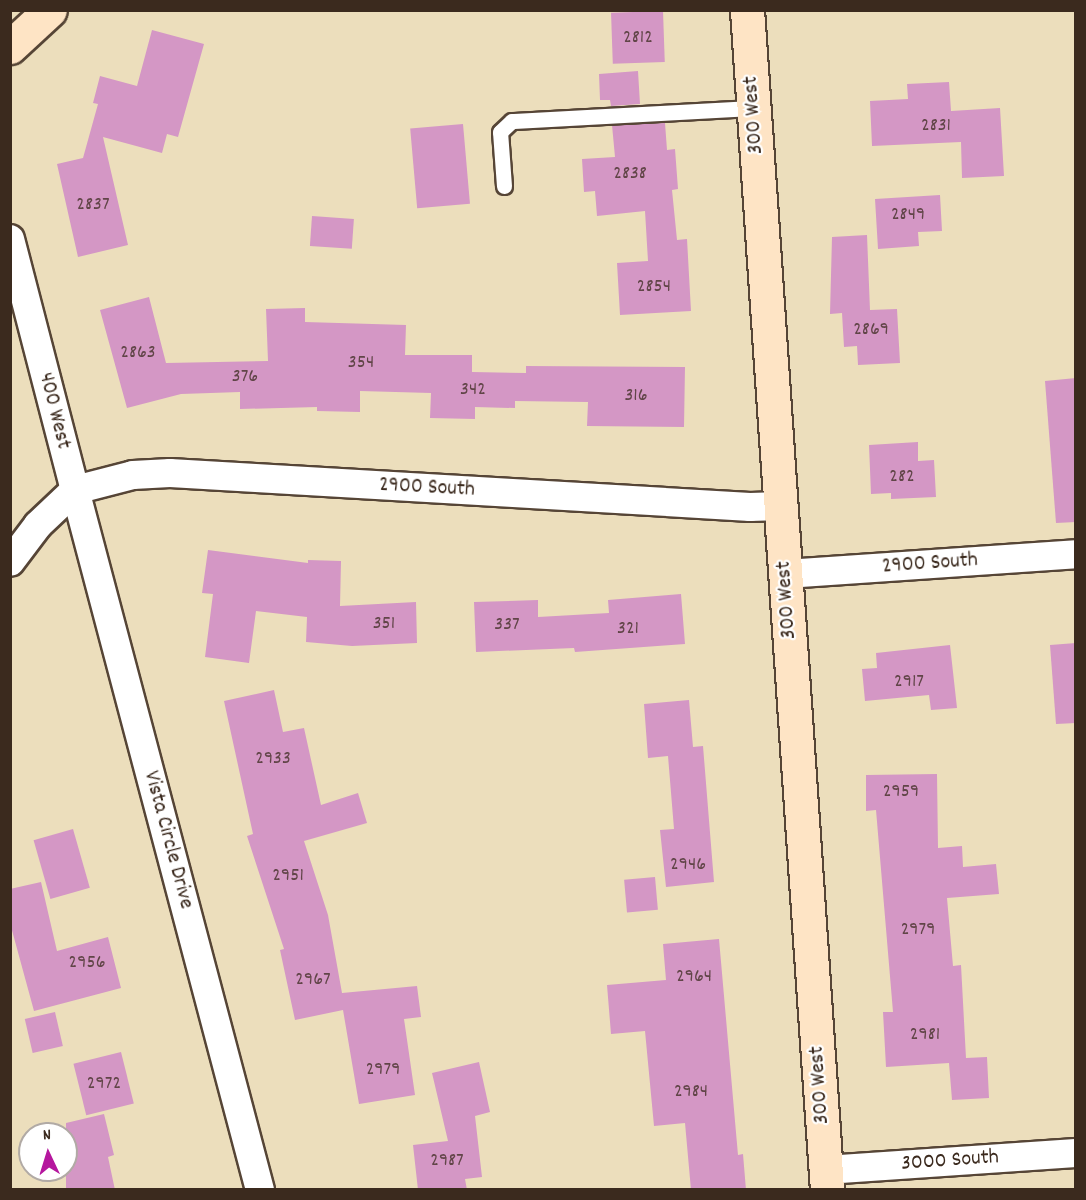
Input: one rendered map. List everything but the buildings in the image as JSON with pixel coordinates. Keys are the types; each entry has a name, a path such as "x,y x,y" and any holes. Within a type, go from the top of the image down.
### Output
{"street":[{"path":"10,47 50,10"},
{"name":"300 West","path":"747,10 826,1180"},
{"name":"400 West","path":"10,239 75,490"},
{"name":"2900 South","path":"75,490 134,475 170,473 750,507 781,506"},
{"path":"10,562 38,525 75,490"},
{"name":"Vista Circle Drive","path":"75,490 260,1190"},
{"name":"2900 South","path":"785,574 1076,554"},
{"name":"3000 South","path":"826,1180 1076,1153"}],"lane":[{"path":"504,186 500,132 512,121 754,108"}]}
